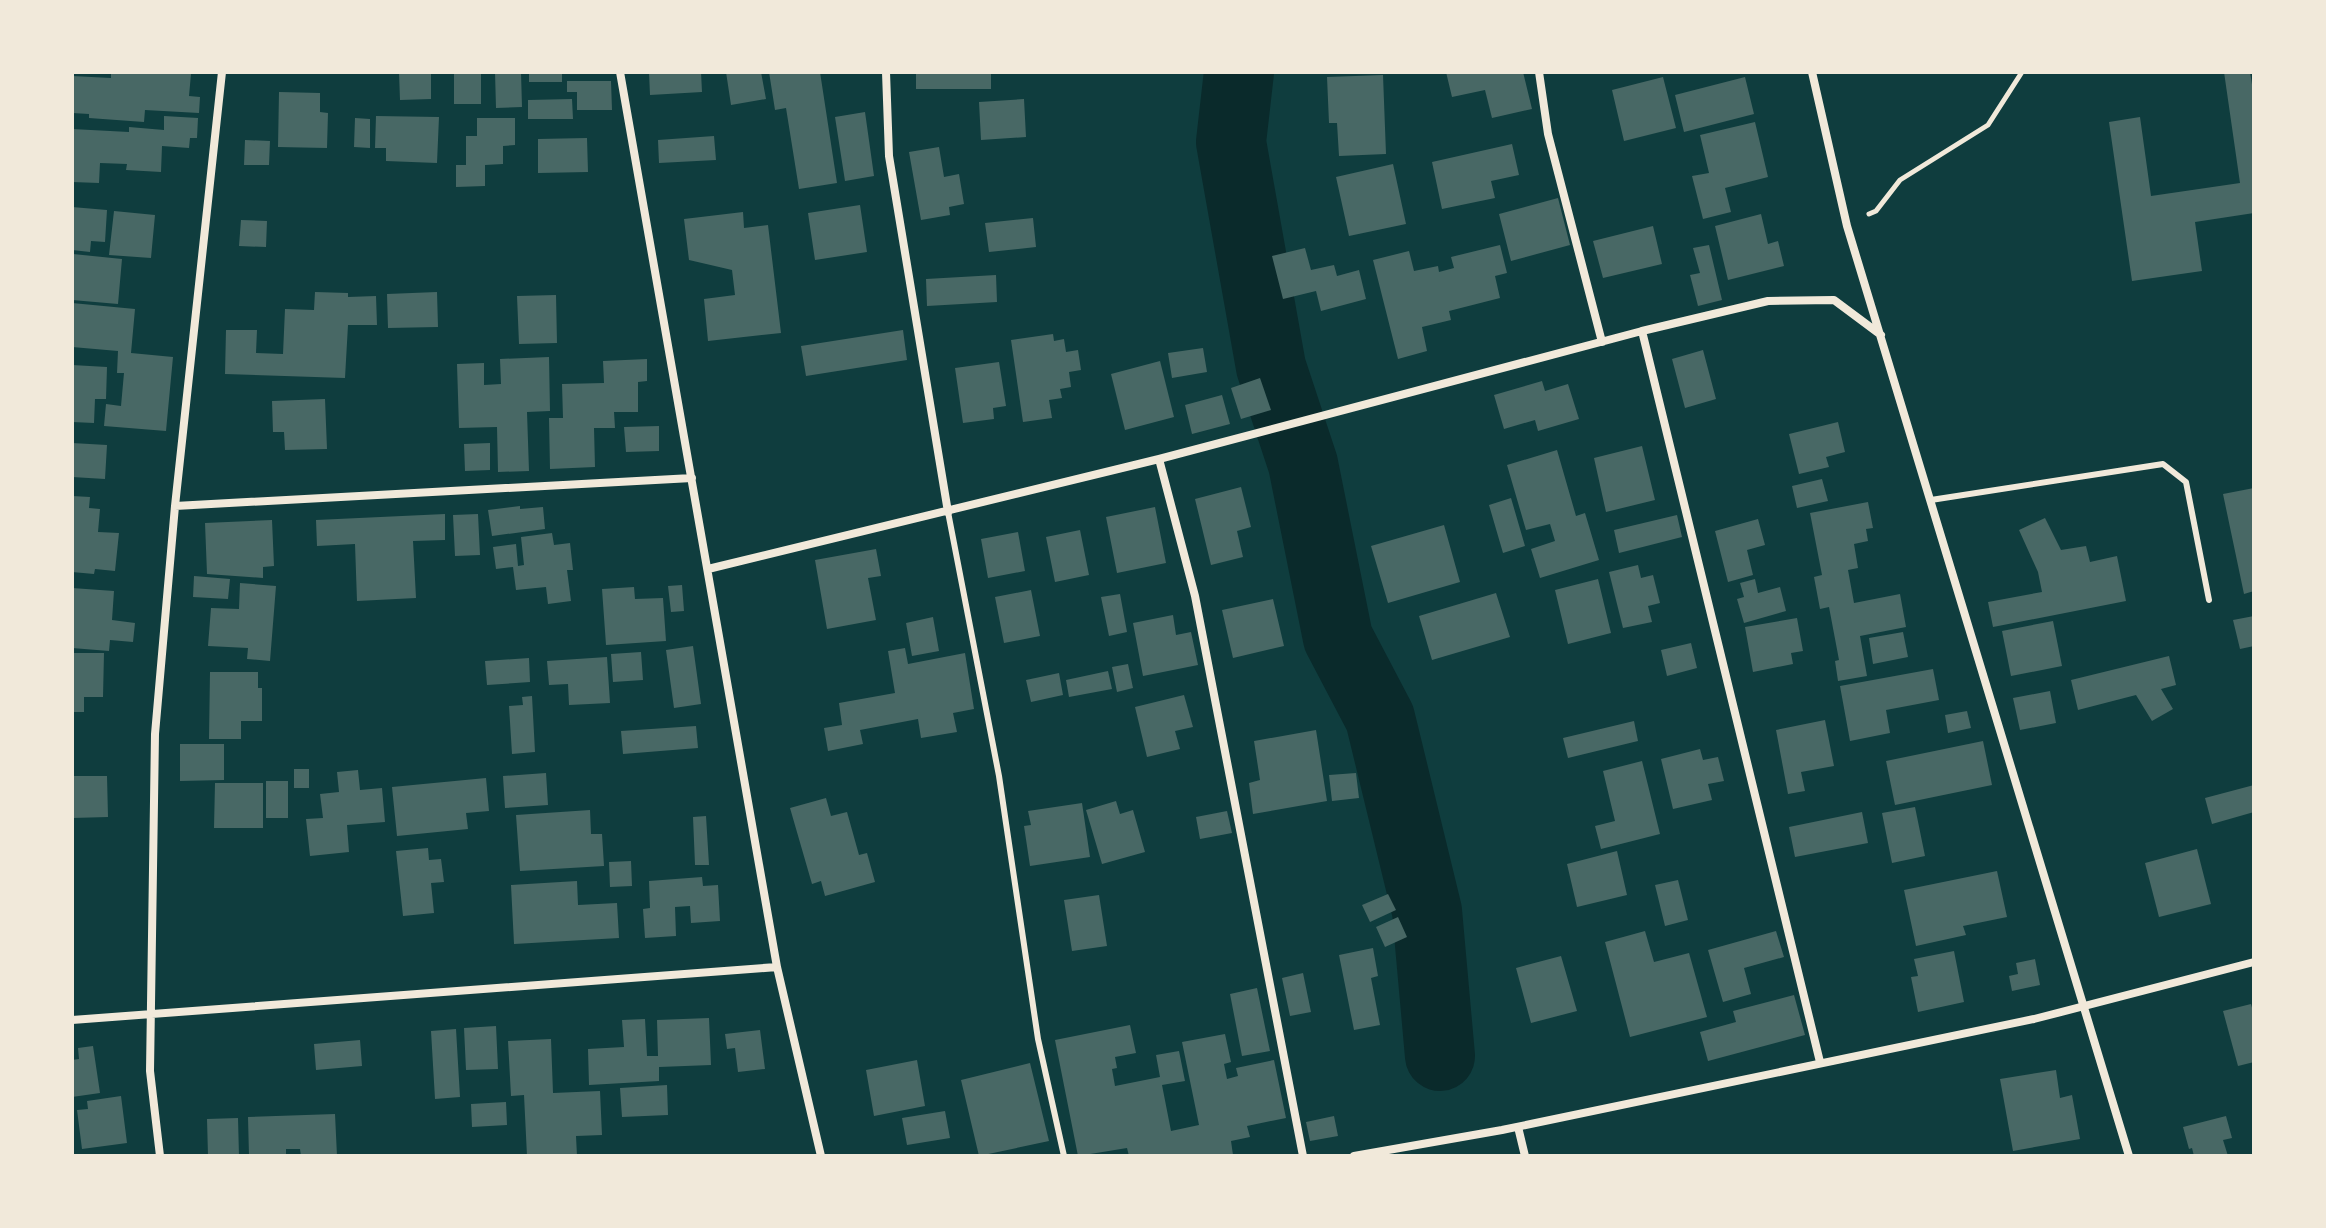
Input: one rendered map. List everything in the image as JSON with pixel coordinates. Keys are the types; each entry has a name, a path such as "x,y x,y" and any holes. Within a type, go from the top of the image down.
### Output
{"street":[{"path":"160,1156 150,1071 155,734 175,506 222,72"},
{"path":"620,72 777,967 821,1156"},
{"path":"886,72 889,156 948,512"},
{"path":"1539,72 1548,134 1602,342"},
{"path":"1812,72 1847,226 2129,1156"},
{"path":"708,569 1159,459 1642,331 1768,301 1834,300 1881,335"},
{"path":"1642,331 1820,1062"},
{"path":"1159,459 1195,596 1303,1156"},
{"path":"175,506 692,478"},
{"path":"1354,1156 1518,1127 2085,1006 2254,962"},
{"path":"72,1020 777,967"},
{"path":"1518,1127 1525,1156"}],"lane":[{"path":"1931,500 2163,464 2186,482 2209,600"},
{"path":"948,512 999,776 1038,1039 1064,1156"}],"path":[{"path":"1847,226 1876,211 1900,180 1988,125 2022,72"}],"building":[{"path":"111,72 191,74 189,96 200,97 199,113 145,110 144,122 89,118 89,114 72,113 72,76 111,78"},
{"path":"399,72 431,72 431,99 400,100"},
{"path":"454,72 481,72 481,104 454,104"},
{"path":"495,72 521,72 522,107 496,108"},
{"path":"529,72 562,72 562,82 529,82"},
{"path":"649,72 701,72 702,92 650,95"},
{"path":"726,72 761,72 766,99 731,105"},
{"path":"769,72 820,72 837,183 799,189 786,108 775,110"},
{"path":"916,72 991,72 991,89 916,89"},
{"path":"1446,72 1523,72 1532,109 1492,118 1485,90 1452,97"},
{"path":"2224,72 2250,72 2254,97 2254,213 2195,222 2202,271 2132,281 2109,122 2140,117 2151,196 2240,183"},
{"path":"1383,75 1386,154 1339,156 1337,123 1329,123 1327,77"},
{"path":"1663,77 1676,128 1624,141 1612,90"},
{"path":"1745,77 1754,114 1684,132 1675,95"},
{"path":"567,81 611,81 612,110 577,110 577,92 567,92"},
{"path":"279,92 320,93 320,112 328,113 327,148 278,147"},
{"path":"572,99 573,119 528,119 528,100"},
{"path":"1024,99 1026,137 981,140 979,102"},
{"path":"865,112 874,176 845,181 835,117"},
{"path":"164,116 198,118 197,138 190,138 189,148 162,146 161,172 126,170 127,164 100,163 99,183 72,182 72,129 129,132 129,127 164,130"},
{"path":"376,116 439,117 437,163 386,161 386,148 375,148"},
{"path":"355,118 370,119 370,148 354,147"},
{"path":"477,118 515,118 515,145 503,146 503,164 485,165 485,186 456,187 456,165 466,165 466,136 477,136"},
{"path":"1755,122 1768,177 1725,188 1731,212 1703,219 1692,176 1709,173 1700,135"},
{"path":"714,136 716,160 659,163 658,140"},
{"path":"587,138 588,172 538,173 538,139"},
{"path":"245,140 270,141 269,165 244,165"},
{"path":"1512,144 1519,175 1491,181 1495,198 1442,209 1432,162"},
{"path":"939,147 944,177 959,174 964,204 949,207 950,215 921,220 909,152"},
{"path":"1393,164 1406,224 1349,236 1336,177"},
{"path":"1558,198 1570,245 1511,261 1499,214"},
{"path":"860,205 867,252 815,260 808,213"},
{"path":"72,207 107,210 105,242 91,241 90,252 72,250"},
{"path":"114,211 155,215 151,258 109,255"},
{"path":"743,212 744,228 768,225 781,333 708,341 704,299 735,295 732,270 689,260 684,219"},
{"path":"1761,214 1768,244 1778,241 1784,266 1728,280 1715,226"},
{"path":"1033,218 1036,247 989,252 985,223"},
{"path":"241,220 267,221 266,247 239,246"},
{"path":"1653,226 1662,264 1603,278 1593,241"},
{"path":"1500,245 1507,273 1495,276 1500,298 1449,311 1451,320 1422,327 1427,351 1398,359 1373,260 1409,251 1414,271 1438,266 1439,272 1454,268 1451,257"},
{"path":"1709,245 1722,300 1698,306 1690,275 1700,273 1693,248"},
{"path":"1305,248 1311,270 1334,265 1337,276 1359,270 1366,299 1321,311 1316,291 1283,299 1272,256"},
{"path":"73,254 122,259 118,304 72,300"},
{"path":"996,275 997,302 927,306 926,279"},
{"path":"315,292 348,293 348,297 376,296 377,325 348,325 345,378 225,374 226,330 257,330 256,353 283,354 285,309 314,310"},
{"path":"437,292 438,327 388,328 387,294"},
{"path":"556,295 557,343 519,344 517,296"},
{"path":"72,303 135,309 131,353 173,357 166,431 104,426 106,404 121,406 124,373 117,373 118,351 72,347"},
{"path":"903,330 907,360 806,376 801,346"},
{"path":"1053,334 1054,341 1064,339 1066,352 1078,350 1081,370 1069,372 1071,387 1060,389 1062,398 1049,400 1052,418 1023,422 1011,340"},
{"path":"1203,348 1207,372 1172,378 1168,353"},
{"path":"1703,350 1716,399 1685,408 1672,359"},
{"path":"549,357 550,411 527,412 529,471 498,472 497,427 459,428 457,364 484,363 484,385 501,384 500,359"},
{"path":"647,359 647,381 638,382 638,412 614,412 615,428 594,428 595,467 550,469 549,418 563,418 562,384 604,383 603,361"},
{"path":"1160,361 1174,417 1125,430 1111,374"},
{"path":"999,362 1006,406 993,408 994,419 963,423 955,368"},
{"path":"72,365 107,367 106,399 95,399 94,423 72,422"},
{"path":"1260,378 1271,410 1241,419 1231,388"},
{"path":"1542,381 1545,391 1568,384 1579,419 1538,431 1535,420 1504,429 1494,395"},
{"path":"1222,395 1230,424 1192,434 1185,405"},
{"path":"325,399 327,449 285,450 284,432 273,432 272,401"},
{"path":"1838,422 1845,452 1826,457 1829,467 1799,474 1789,434"},
{"path":"659,426 659,451 626,452 624,427"},
{"path":"72,443 107,445 105,479 72,477"},
{"path":"490,443 490,470 465,471 464,444"},
{"path":"1642,446 1655,500 1606,512 1594,458"},
{"path":"1557,450 1576,516 1585,513 1599,560 1540,578 1531,549 1555,541 1550,524 1526,530 1507,465"},
{"path":"1822,479 1828,501 1797,508 1792,486"},
{"path":"1241,487 1251,527 1237,531 1243,557 1211,565 1195,499"},
{"path":"2254,488 2254,591 2244,594 2223,494"},
{"path":"72,496 90,497 89,508 100,509 98,532 119,533 115,571 95,569 94,574 72,572"},
{"path":"1511,498 1525,546 1503,553 1489,505"},
{"path":"1868,502 1873,528 1866,529 1868,541 1854,544 1858,568 1848,570 1854,603 1900,594 1906,627 1860,636 1867,676 1838,681 1835,661 1839,660 1829,607 1820,609 1814,577 1822,575 1810,513"},
{"path":"520,506 520,509 543,507 545,529 492,536 488,510"},
{"path":"1155,507 1166,563 1117,573 1106,517"},
{"path":"445,514 445,540 413,541 416,598 357,601 355,544 317,546 316,520"},
{"path":"478,514 480,555 455,556 453,515"},
{"path":"1677,515 1682,537 1619,553 1614,530"},
{"path":"2045,518 2061,550 2086,546 2090,562 2117,556 2126,601 1993,627 1988,602 2042,592 2038,572 2019,530"},
{"path":"1758,519 1765,545 1747,550 1753,575 1728,582 1715,531"},
{"path":"272,520 274,566 263,567 263,578 207,574 205,523"},
{"path":"1444,525 1460,582 1388,603 1371,546"},
{"path":"1080,530 1089,575 1055,582 1046,537"},
{"path":"1018,532 1025,571 988,578 981,539"},
{"path":"552,533 554,545 570,543 573,570 567,570 571,601 548,604 546,587 516,590 513,567 496,569 493,547 516,544 518,566 524,565 521,537"},
{"path":"876,549 881,576 868,578 876,620 827,629 815,560"},
{"path":"1638,565 1641,578 1653,575 1660,603 1648,606 1652,622 1623,628 1609,572"},
{"path":"194,576 230,579 228,599 193,597"},
{"path":"1598,579 1611,633 1568,644 1555,590"},
{"path":"1755,579 1758,593 1780,587 1786,611 1744,623 1737,599 1744,597 1740,583"},
{"path":"240,583 276,586 270,661 247,659 248,648 208,646 211,608 239,609"},
{"path":"682,585 684,611 671,612 668,586"},
{"path":"634,587 635,599 663,598 666,641 606,645 602,589"},
{"path":"72,588 114,591 112,620 135,623 133,642 110,640 109,651 72,648"},
{"path":"1031,590 1040,636 1004,643 995,597"},
{"path":"1496,593 1510,637 1432,660 1419,616"},
{"path":"1120,594 1127,632 1109,636 1101,597"},
{"path":"1273,599 1284,646 1233,658 1222,610"},
{"path":"1173,615 1176,635 1191,632 1198,665 1143,676 1133,623"},
{"path":"2254,616 2254,646 2240,649 2233,620"},
{"path":"933,617 939,651 912,656 906,623"},
{"path":"1797,618 1803,651 1791,653 1793,664 1753,672 1745,627"},
{"path":"2053,621 2062,666 2011,676 2002,631"},
{"path":"1903,632 1908,657 1873,664 1869,638"},
{"path":"1691,643 1697,668 1667,676 1661,650"},
{"path":"693,646 701,704 674,708 666,650"},
{"path":"905,648 908,664 965,653 974,709 953,713 957,732 921,738 918,719 860,730 863,744 828,751 824,728 842,725 839,703 895,693 888,651"},
{"path":"641,652 643,680 613,682 611,654"},
{"path":"74,653 104,653 103,697 84,697 84,712 72,712"},
{"path":"2169,656 2176,685 2161,689 2173,709 2152,721 2136,695 2078,710 2071,680"},
{"path":"607,657 610,703 569,705 568,684 549,685 547,661"},
{"path":"529,658 530,682 487,685 485,661"},
{"path":"1128,664 1133,688 1117,692 1112,667"},
{"path":"1933,669 1939,700 1886,710 1890,733 1850,741 1840,686"},
{"path":"1108,671 1112,689 1069,697 1066,680"},
{"path":"210,672 258,672 258,688 262,688 262,721 241,721 241,739 209,739"},
{"path":"1059,673 1063,695 1031,702 1026,680"},
{"path":"2050,691 2056,723 2020,730 2013,698"},
{"path":"1184,695 1193,727 1175,731 1180,749 1147,757 1135,707"},
{"path":"532,696 535,752 512,754 509,706 523,705 522,697"},
{"path":"1967,711 1971,728 1948,733 1945,715"},
{"path":"1825,720 1834,766 1801,772 1805,791 1788,794 1776,730"},
{"path":"1634,721 1638,741 1568,758 1563,738"},
{"path":"696,726 698,748 623,754 621,731"},
{"path":"1316,730 1327,801 1253,814 1249,783 1260,780 1254,741"},
{"path":"1983,741 1992,785 1895,805 1886,761"},
{"path":"180,744 224,744 224,780 180,781"},
{"path":"1700,749 1703,760 1718,757 1724,781 1708,784 1712,800 1673,809 1661,759"},
{"path":"1642,761 1660,834 1601,849 1595,826 1615,821 1603,771"},
{"path":"294,769 309,769 309,788 294,788"},
{"path":"358,770 360,790 382,788 385,822 347,825 349,852 310,856 306,819 323,818 320,794 339,792 337,772"},
{"path":"546,773 548,805 505,808 503,776"},
{"path":"1356,773 1359,798 1332,801 1329,775"},
{"path":"72,776 107,776 108,817 72,818"},
{"path":"486,778 489,811 466,813 468,829 397,836 392,787"},
{"path":"266,781 288,781 288,818 266,818"},
{"path":"215,783 263,783 263,828 214,828"},
{"path":"2254,785 2254,812 2212,824 2205,798"},
{"path":"826,798 831,816 847,812 859,855 867,853 875,882 825,896 821,881 812,884 790,808"},
{"path":"1116,801 1120,814 1133,810 1145,852 1102,864 1086,810"},
{"path":"1082,803 1090,857 1030,866 1024,826 1031,825 1028,811"},
{"path":"1915,807 1925,856 1892,863 1882,813"},
{"path":"590,810 591,834 602,834 604,866 520,871 516,815"},
{"path":"1227,811 1232,833 1200,839 1196,817"},
{"path":"1862,812 1868,843 1795,857 1789,827"},
{"path":"706,816 709,865 695,865 693,817"},
{"path":"428,848 429,860 441,859 444,882 431,883 434,913 403,916 396,851"},
{"path":"2197,849 2211,904 2159,917 2145,863"},
{"path":"1617,851 1627,895 1577,907 1567,864"},
{"path":"631,861 632,886 610,887 609,862"},
{"path":"1997,871 2007,917 1963,926 1966,935 1916,946 1904,890"},
{"path":"702,877 703,886 718,885 720,921 691,923 690,906 675,907 676,936 645,938 643,909 650,908 649,881"},
{"path":"1678,880 1688,920 1665,926 1655,885"},
{"path":"577,881 578,905 617,903 619,938 514,944 511,885"},
{"path":"1388,894 1396,910 1370,922 1362,905"},
{"path":"1099,895 1107,946 1072,951 1064,900"},
{"path":"1398,917 1407,937 1385,947 1376,927"},
{"path":"1645,931 1654,962 1689,953 1707,1017 1630,1037 1605,942"},
{"path":"1776,931 1784,957 1744,968 1751,994 1723,1002 1708,950"},
{"path":"1373,948 1378,976 1371,978 1380,1025 1354,1030 1339,955"},
{"path":"1954,951 1964,1002 1918,1012 1911,977 1918,976 1914,959"},
{"path":"1561,956 1577,1011 1531,1023 1516,968"},
{"path":"2035,959 2040,985 2012,991 2009,976 2018,974 2016,963"},
{"path":"1303,973 1311,1012 1290,1016 1282,978"},
{"path":"1257,988 1270,1051 1242,1056 1230,994"},
{"path":"1794,995 1805,1035 1708,1061 1700,1032 1736,1022 1733,1011"},
{"path":"2251,1004 2254,1015 2254,1062 2238,1066 2223,1011"},
{"path":"709,1018 711,1065 659,1067 659,1081 589,1085 588,1049 624,1047 622,1020 645,1019 647,1056 658,1056 657,1020"},
{"path":"1130,1025 1136,1053 1115,1057 1117,1068 1112,1069 1115,1086 1160,1077 1156,1055 1179,1051 1185,1081 1162,1085 1171,1131 1199,1125 1182,1042 1225,1034 1231,1062 1224,1064 1227,1079 1238,1076 1236,1068 1274,1060 1286,1118 1247,1126 1250,1137 1231,1141 1233,1155 1228,1156 1129,1156 1127,1148 1078,1156 1055,1040"},
{"path":"496,1026 498,1069 466,1070 464,1028"},
{"path":"456,1029 460,1097 435,1099 431,1031"},
{"path":"760,1030 765,1069 738,1072 735,1048 727,1049 725,1034"},
{"path":"551,1039 553,1093 600,1091 602,1135 576,1136 577,1156 527,1156 524,1095 511,1096 508,1041"},
{"path":"360,1040 362,1066 316,1070 314,1044"},
{"path":"93,1046 100,1093 72,1097 72,1060 79,1059 78,1048"},
{"path":"917,1060 925,1106 874,1116 866,1070"},
{"path":"1030,1063 1049,1141 979,1156 961,1080"},
{"path":"2056,1070 2060,1098 2072,1095 2080,1139 2013,1151 2000,1079"},
{"path":"667,1085 668,1115 622,1117 620,1088"},
{"path":"121,1096 127,1143 82,1149 77,1110 88,1109 87,1101"},
{"path":"506,1102 507,1125 472,1127 471,1104"},
{"path":"945,1111 950,1138 907,1145 902,1118"},
{"path":"335,1114 337,1156 301,1156 300,1149 286,1149 286,1156 249,1156 248,1117"},
{"path":"1334,1116 1338,1136 1310,1141 1306,1122"},
{"path":"2226,1116 2232,1138 2223,1140 2228,1156 2194,1156 2183,1127"},
{"path":"238,1118 239,1156 208,1156 207,1119"}],"waterway":[{"path":"1239,72 1231,142 1271,367 1303,464 1338,638 1380,718 1427,911 1440,1056"}]}
